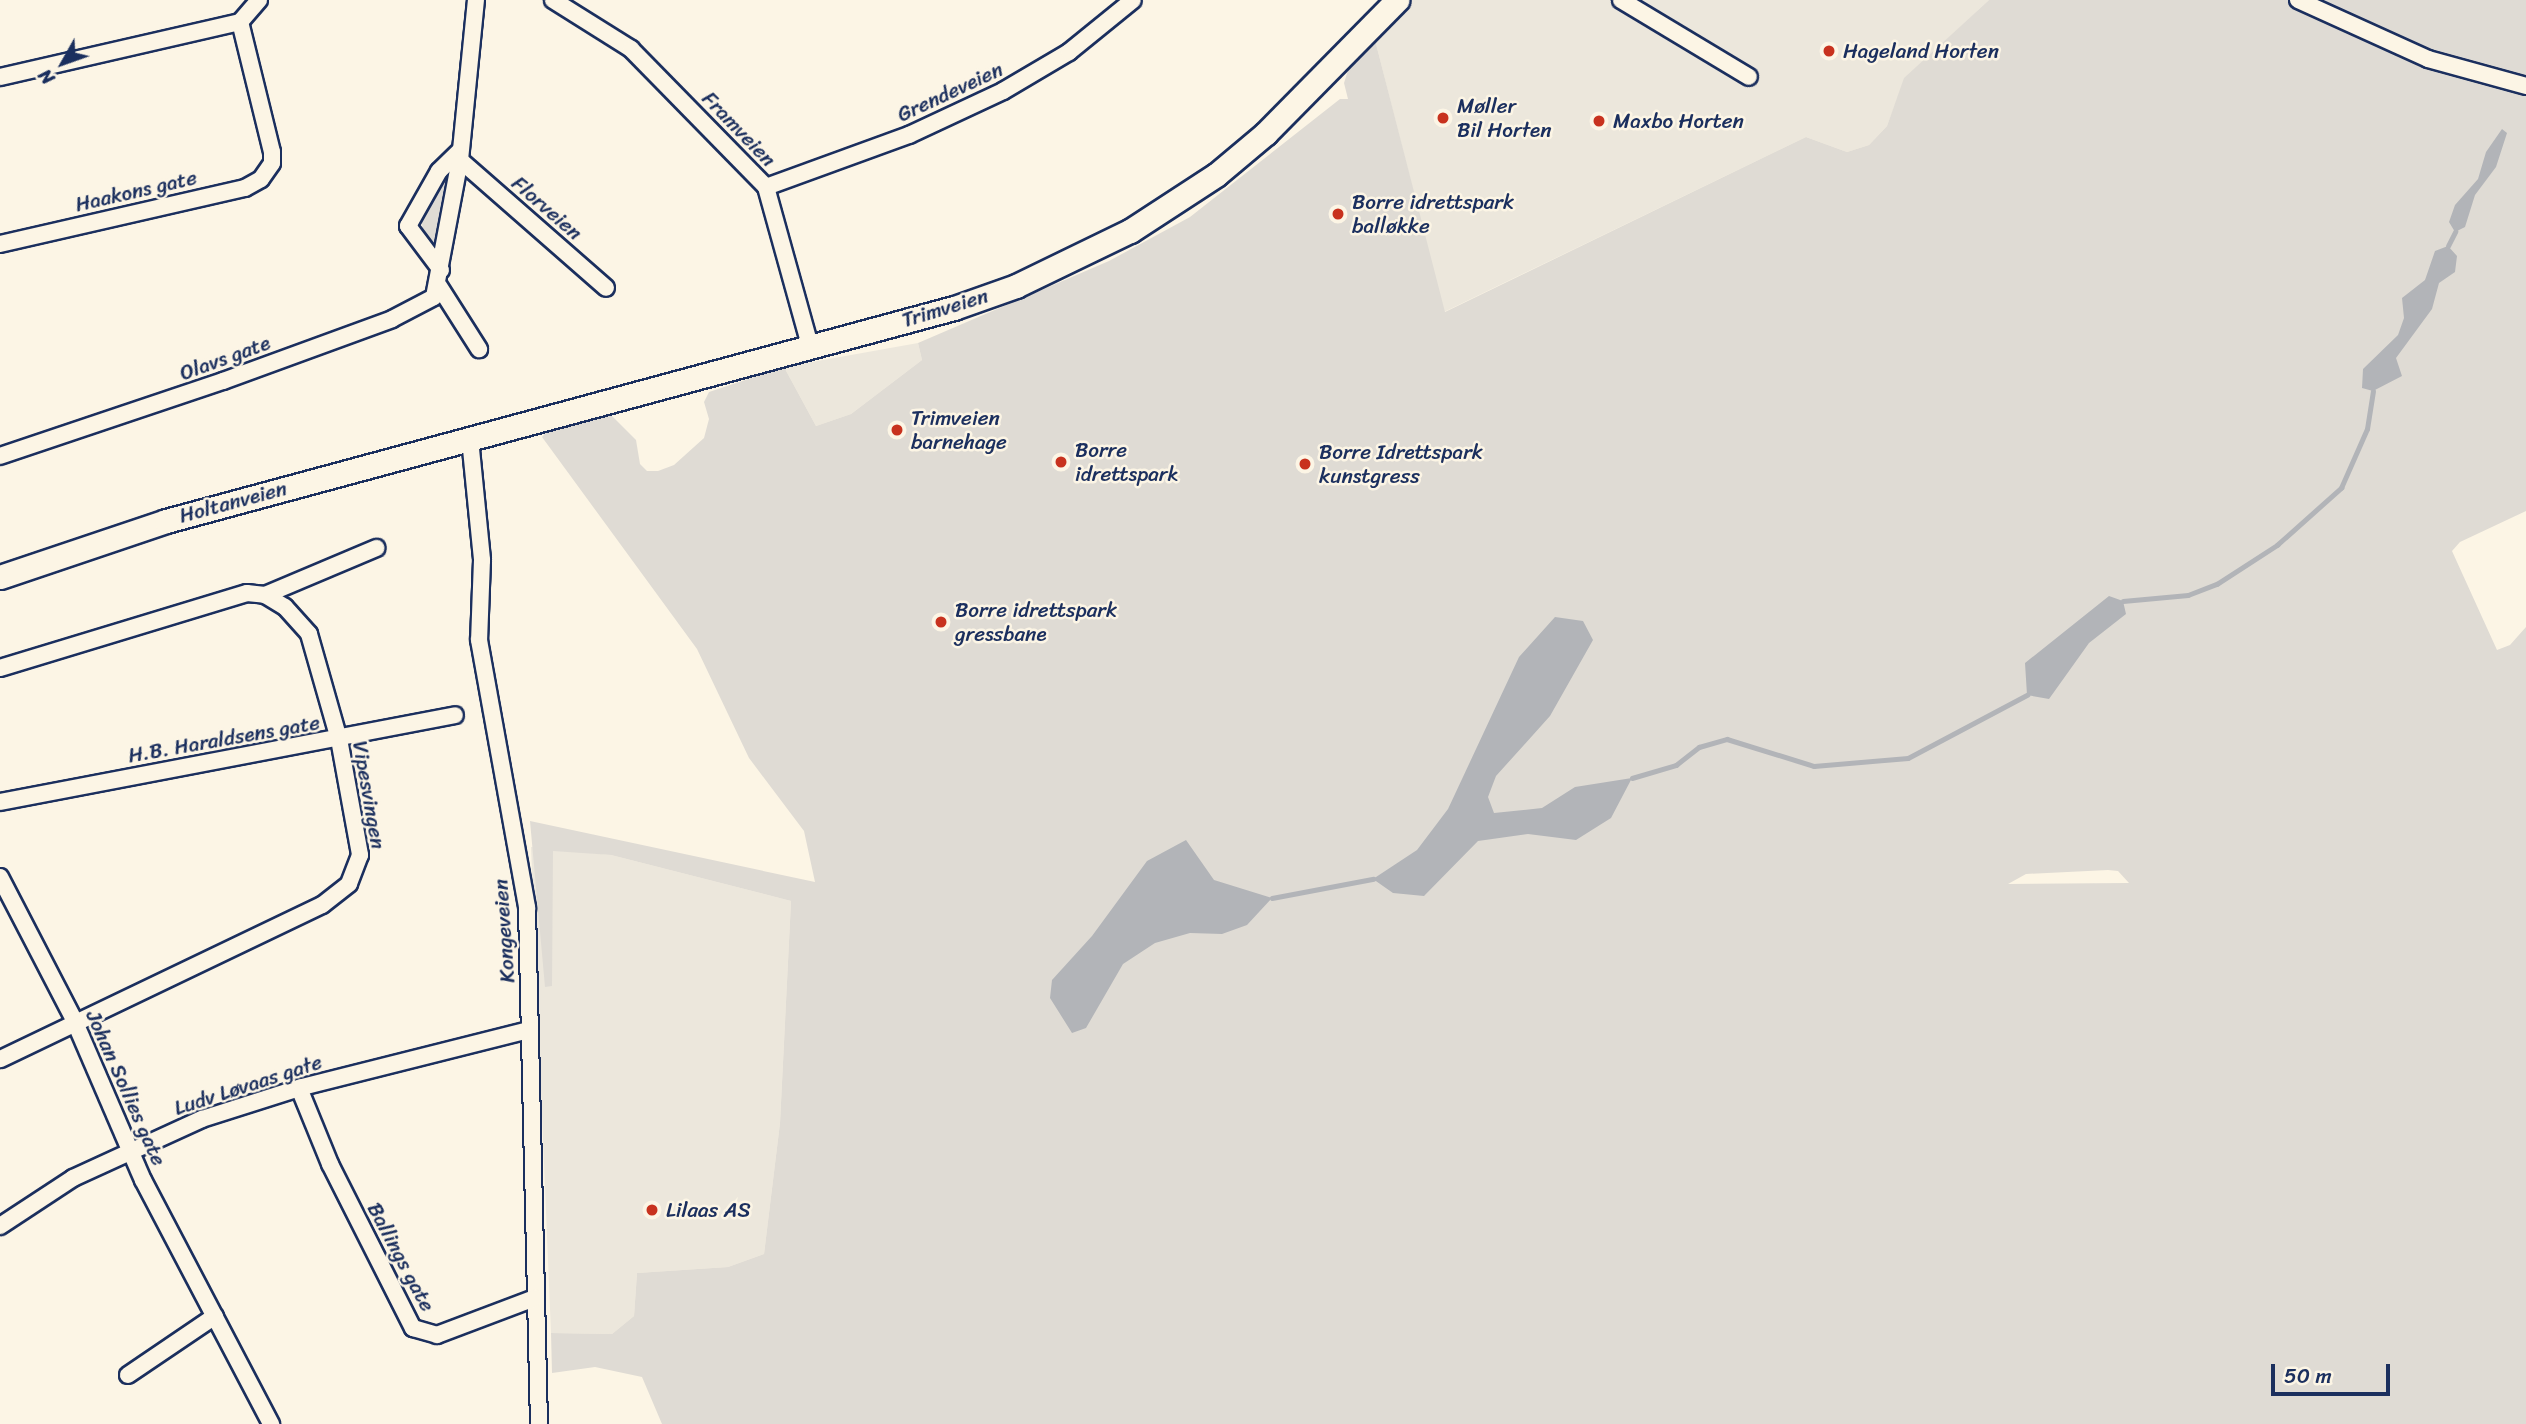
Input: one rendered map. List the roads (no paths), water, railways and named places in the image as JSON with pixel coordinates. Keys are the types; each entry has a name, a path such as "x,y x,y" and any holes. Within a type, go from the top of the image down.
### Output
{"main road":[{"name":"Trimveien","path":"1351,42 1377,0"},
{"name":"Trimveien","path":"470,439 954,308 1016,286 1130,231 1250,147 1351,42 1397,0"},
{"name":"Holtanveien","path":"0,577 166,521 470,439"}],"street":[{"path":"0,77 240,22 259,0"},
{"path":"440,278 460,155 476,0"},
{"name":"Framveien","path":"553,0 631,49 766,187 810,346"},
{"name":"Grendeveien","path":"766,187 909,135 1003,91 1069,52 1133,0"},
{"path":"1621,0 1749,77"},
{"path":"2298,0 2428,59 2484,77 2526,86"},
{"name":"Haakons gate","path":"0,244 245,188 261,178 271,163 240,22"},
{"path":"460,155 439,171 408,226 479,349"},
{"name":"Florveien","path":"460,155 606,288"},
{"name":"Olavs gate","path":"0,456 392,319 434,297 440,278"},
{"name":"Kongeveien","path":"470,439 482,561 479,640 527,908 539,1424"},
{"path":"0,668 247,593 265,595 376,548"},
{"name":"Vipesvingen","path":"0,1059 74,1020 322,905 349,884 360,855 339,739 309,634 285,607 265,595"},
{"name":"H.B. Haraldsens gate","path":"0,802 456,715"},
{"name":"Johan Sollies gate","path":"0,877 5,898 74,1020 143,1180 271,1424"},
{"name":"Ludv Løvaas gate","path":"0,1226 73,1178 131,1149 202,1119 299,1088 529,1030"},
{"name":"Ballings gate","path":"299,1088 330,1164 413,1328 437,1335 534,1297"},
{"path":"128,1375 215,1316"}],"waterway":[{"path":"2448,246 2455,232"},
{"path":"2123,601 2188,595 2217,584 2277,545 2341,488 2367,429 2373,391"},
{"path":"1632,778 1676,765 1699,747 1727,739 1814,766 1908,758 2027,695"},
{"path":"1272,898 1373,879"}],"place":[{"name":"Hageland Horten","path":"1829,51"},
{"name":"Møller Bil Horten","path":"1443,118"},
{"name":"Maxbo Horten","path":"1599,121"},
{"name":"Borre idrettspark balløkke","path":"1338,214"},
{"name":"Trimveien barnehage","path":"897,430"},
{"name":"Borre idrettspark","path":"1061,462"},
{"name":"Borre Idrettspark kunstgress","path":"1305,464"},
{"name":"Borre idrettspark gressbane","path":"941,622"},
{"name":"Lilaas AS","path":"652,1210"}]}
